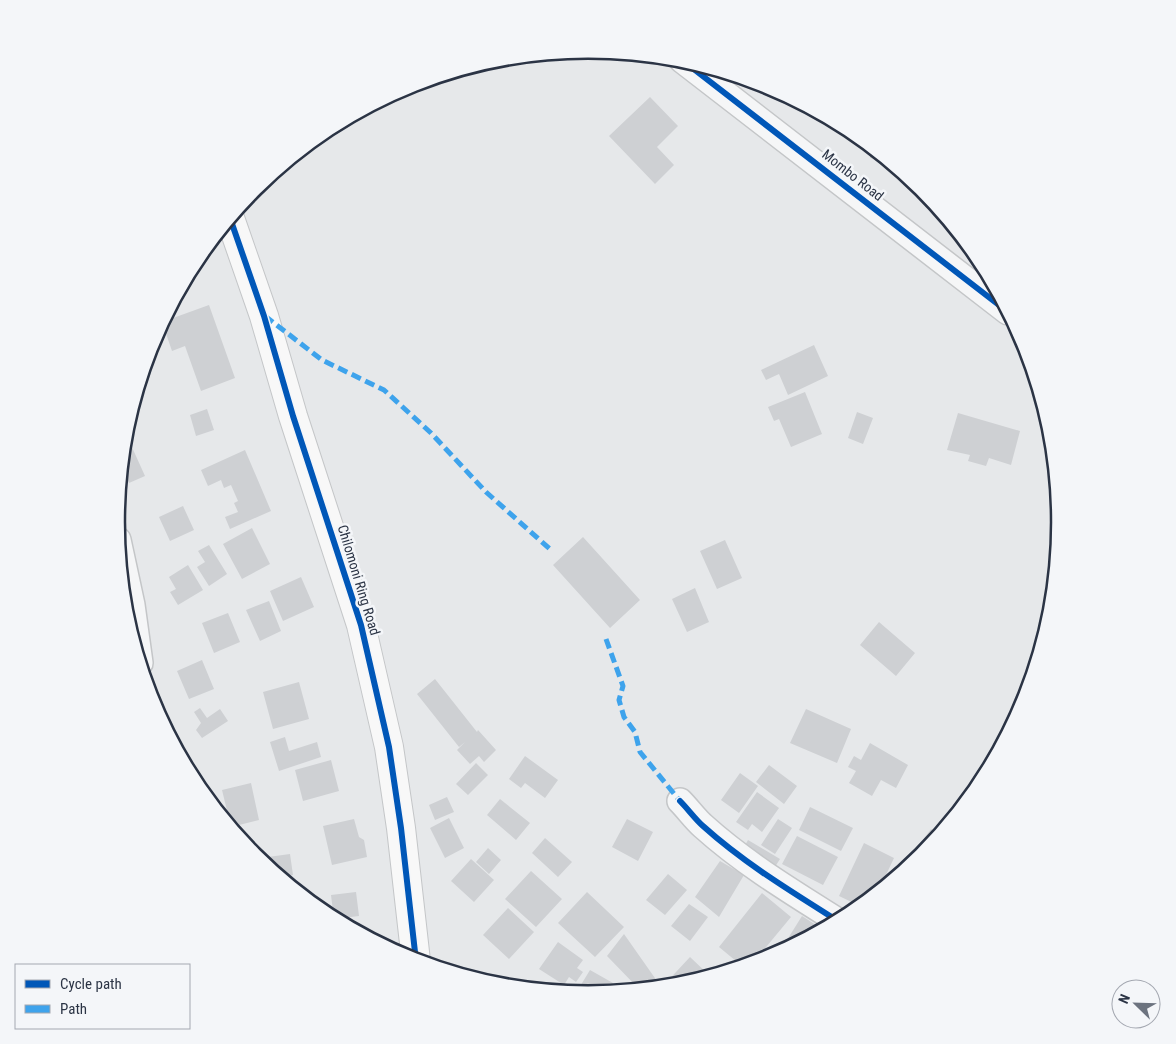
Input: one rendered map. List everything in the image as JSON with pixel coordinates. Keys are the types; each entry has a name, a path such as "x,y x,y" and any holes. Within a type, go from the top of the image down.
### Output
{"street":[{"name":"Mombo Road","path":"699,73 995,302"},
{"name":"Chilomoni Ring Road","path":"233,226 264,316 293,416 361,624 389,747 401,828 415,952"},
{"path":"680,801 702,826 736,853 831,916"}],"building":[{"path":"650,97 678,126 657,147 674,165 655,184 609,136"},
{"path":"209,305 235,378 201,391 185,346 172,351 166,333 172,318"},
{"path":"814,345 828,376 788,395 779,374 766,380 761,370"},
{"path":"805,392 822,434 791,447 779,419 774,421 768,407"},
{"path":"207,409 214,430 196,436 190,415"},
{"path":"857,412 873,418 863,444 848,438"},
{"path":"958,413 1020,431 1011,465 989,458 986,466 968,461 970,455 947,450"},
{"path":"132,446 145,476 129,483 127,479"},
{"path":"245,450 271,511 230,529 225,517 238,512 234,503 238,501 231,485 224,488 221,480 208,486 201,470"},
{"path":"183,506 194,530 170,541 159,517"},
{"path":"252,528 270,564 242,579 223,544"},
{"path":"583,537 640,600 610,628 553,565"},
{"path":"725,540 742,578 717,589 700,551"},
{"path":"209,545 227,574 209,586 197,567 205,562 198,551"},
{"path":"188,565 203,590 178,605 170,592 176,589 169,577"},
{"path":"301,577 314,607 283,621 270,591"},
{"path":"695,588 709,622 687,632 672,599"},
{"path":"269,601 281,631 260,641 246,610"},
{"path":"228,613 240,642 214,653 202,623"},
{"path":"879,622 915,653 896,676 860,645"},
{"path":"202,660 214,689 189,699 177,671"},
{"path":"435,679 477,732 478,730 496,750 484,762 479,756 470,764 457,750 465,742 459,747 417,694"},
{"path":"299,682 309,719 273,729 263,692"},
{"path":"200,708 207,718 220,709 228,721 202,738 196,730 201,723 194,712"},
{"path":"806,709 851,729 837,763 790,743"},
{"path":"285,737 289,751 317,742 321,757 279,771 270,742"},
{"path":"870,743 908,765 896,788 881,780 872,796 849,783 856,771 848,767 854,756 861,760"},
{"path":"525,756 558,780 545,798 525,783 521,788 509,779"},
{"path":"331,760 339,791 303,801 295,770"},
{"path":"476,763 488,775 468,795 456,784"},
{"path":"769,765 797,786 784,804 756,782"},
{"path":"740,773 758,786 739,813 721,800"},
{"path":"251,783 259,820 238,825 228,813 222,790"},
{"path":"757,792 779,808 762,832 752,824 748,830 736,822"},
{"path":"447,797 454,812 435,820 429,805"},
{"path":"500,799 530,823 516,840 487,815"},
{"path":"810,807 853,828 841,851 799,830"},
{"path":"449,818 464,848 445,858 430,828"},
{"path":"354,819 359,837 364,840 367,857 332,865 323,826"},
{"path":"627,819 653,832 638,861 612,847"},
{"path":"778,819 792,828 775,854 761,845"},
{"path":"931,829 933,830 921,845"},
{"path":"797,836 838,857 823,885 782,864"},
{"path":"545,838 572,862 558,877 532,853"},
{"path":"748,840 780,859 773,870 742,851"},
{"path":"864,843 894,858 885,877 870,890 852,902 839,896"},
{"path":"488,848 501,860 489,874 476,862"},
{"path":"290,854 293,875 289,876 268,857"},
{"path":"471,859 494,880 474,902 451,881"},
{"path":"720,861 744,875 719,917 695,897"},
{"path":"531,871 562,899 536,927 505,899"},
{"path":"668,874 687,890 665,915 646,900"},
{"path":"356,892 359,916 347,917 333,908 331,895"},
{"path":"587,892 624,927 595,957 558,923"},
{"path":"762,893 791,917 763,951 736,961 719,947"},
{"path":"689,904 708,917 690,941 671,926"},
{"path":"508,908 534,932 509,959 483,935"},
{"path":"802,916 816,925 793,937 787,940"},
{"path":"624,934 656,980 633,983 607,956"},
{"path":"558,942 583,960 577,968 583,972 576,982 569,977 563,984 539,969"},
{"path":"690,957 704,970 678,976 671,977"},
{"path":"590,970 613,983 612,984 581,985"}],"marked path":[{"path":"265,316 322,360 384,390 431,433 486,492 551,550"},
{"path":"606,639 623,686 619,700 624,717 635,732 640,752 680,801"}],"cycle path":[{"path":"699,73 995,302"},
{"path":"233,226 264,316 293,416 361,625 389,747 401,828 415,952"},
{"path":"680,801 719,840 769,876 831,916"}]}
